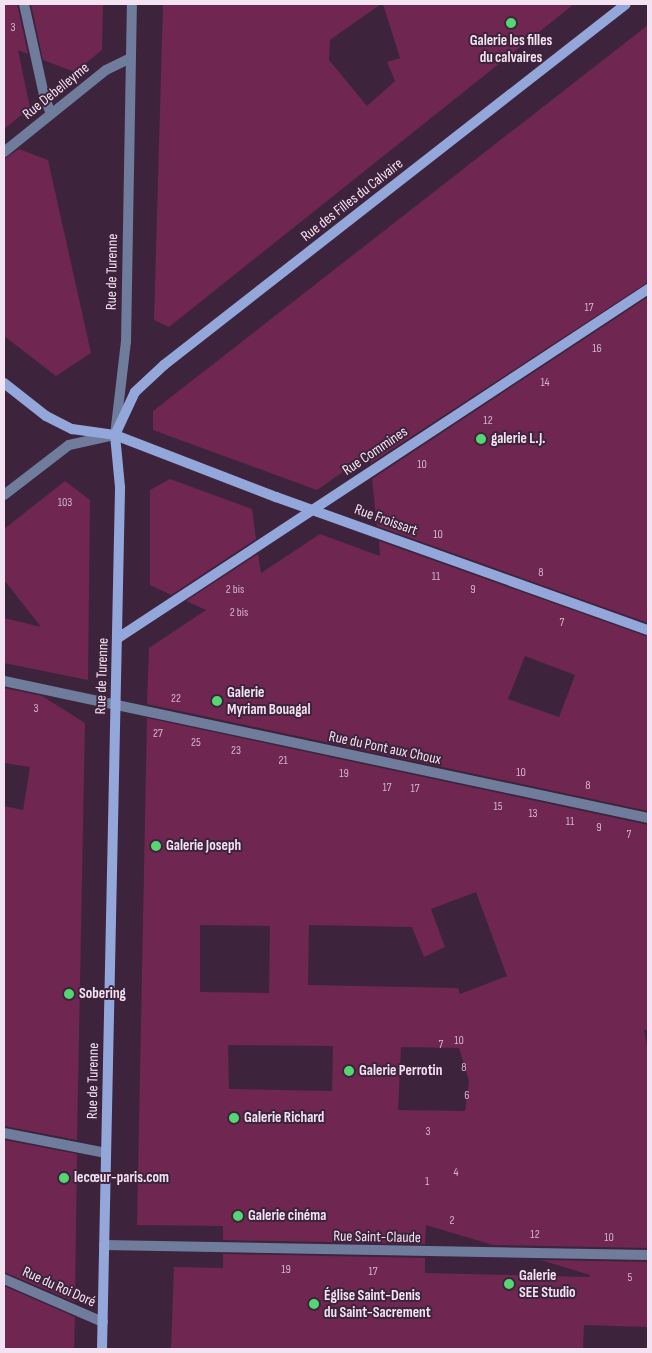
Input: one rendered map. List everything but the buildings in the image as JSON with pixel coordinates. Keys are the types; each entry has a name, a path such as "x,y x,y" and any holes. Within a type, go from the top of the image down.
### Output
{"street":[{"path":"24,4 44,95 51,114"},
{"name":"Rue de Turenne","path":"102,1349 118,638 120,487 115,435 126,342 132,4"},
{"name":"Rue des Filles du Calvaire","path":"115,435 136,392 164,365 626,4"},
{"name":"Rue Debelleyme","path":"4,152 106,70 131,58"},
{"name":"Rue Commines","path":"118,638 314,511 648,289"},
{"name":"Rue Froissart","path":"4,383 46,416 72,429 115,435 314,511 648,630"},
{"path":"4,495 69,445 115,435"},
{"name":"Rue du Pont aux Choux","path":"4,681 648,818"},
{"path":"4,1134 106,1153"},
{"name":"Rue Saint-Claude","path":"104,1245 648,1255"},
{"name":"Rue du Roi Doré","path":"4,1279 103,1322"}],"place":[{"name":"Galerie les filles du calvaires","path":"511,23"},
{"name":"galerie L.J.","path":"481,439"},
{"name":"Galerie Myriam Bouagal","path":"217,701"},
{"name":"Galerie Joseph","path":"156,846"},
{"name":"Sobering","path":"69,994"},
{"name":"Galerie Perrotin","path":"349,1071"},
{"name":"Galerie Richard","path":"234,1118"},
{"name":"lecœur-paris.com","path":"64,1178"},
{"name":"Galerie cinéma","path":"238,1216"},
{"name":"Galerie SEE Studio","path":"509,1284"},
{"name":"Église Saint-Denis du Saint-Sacrement","path":"314,1304"}]}
